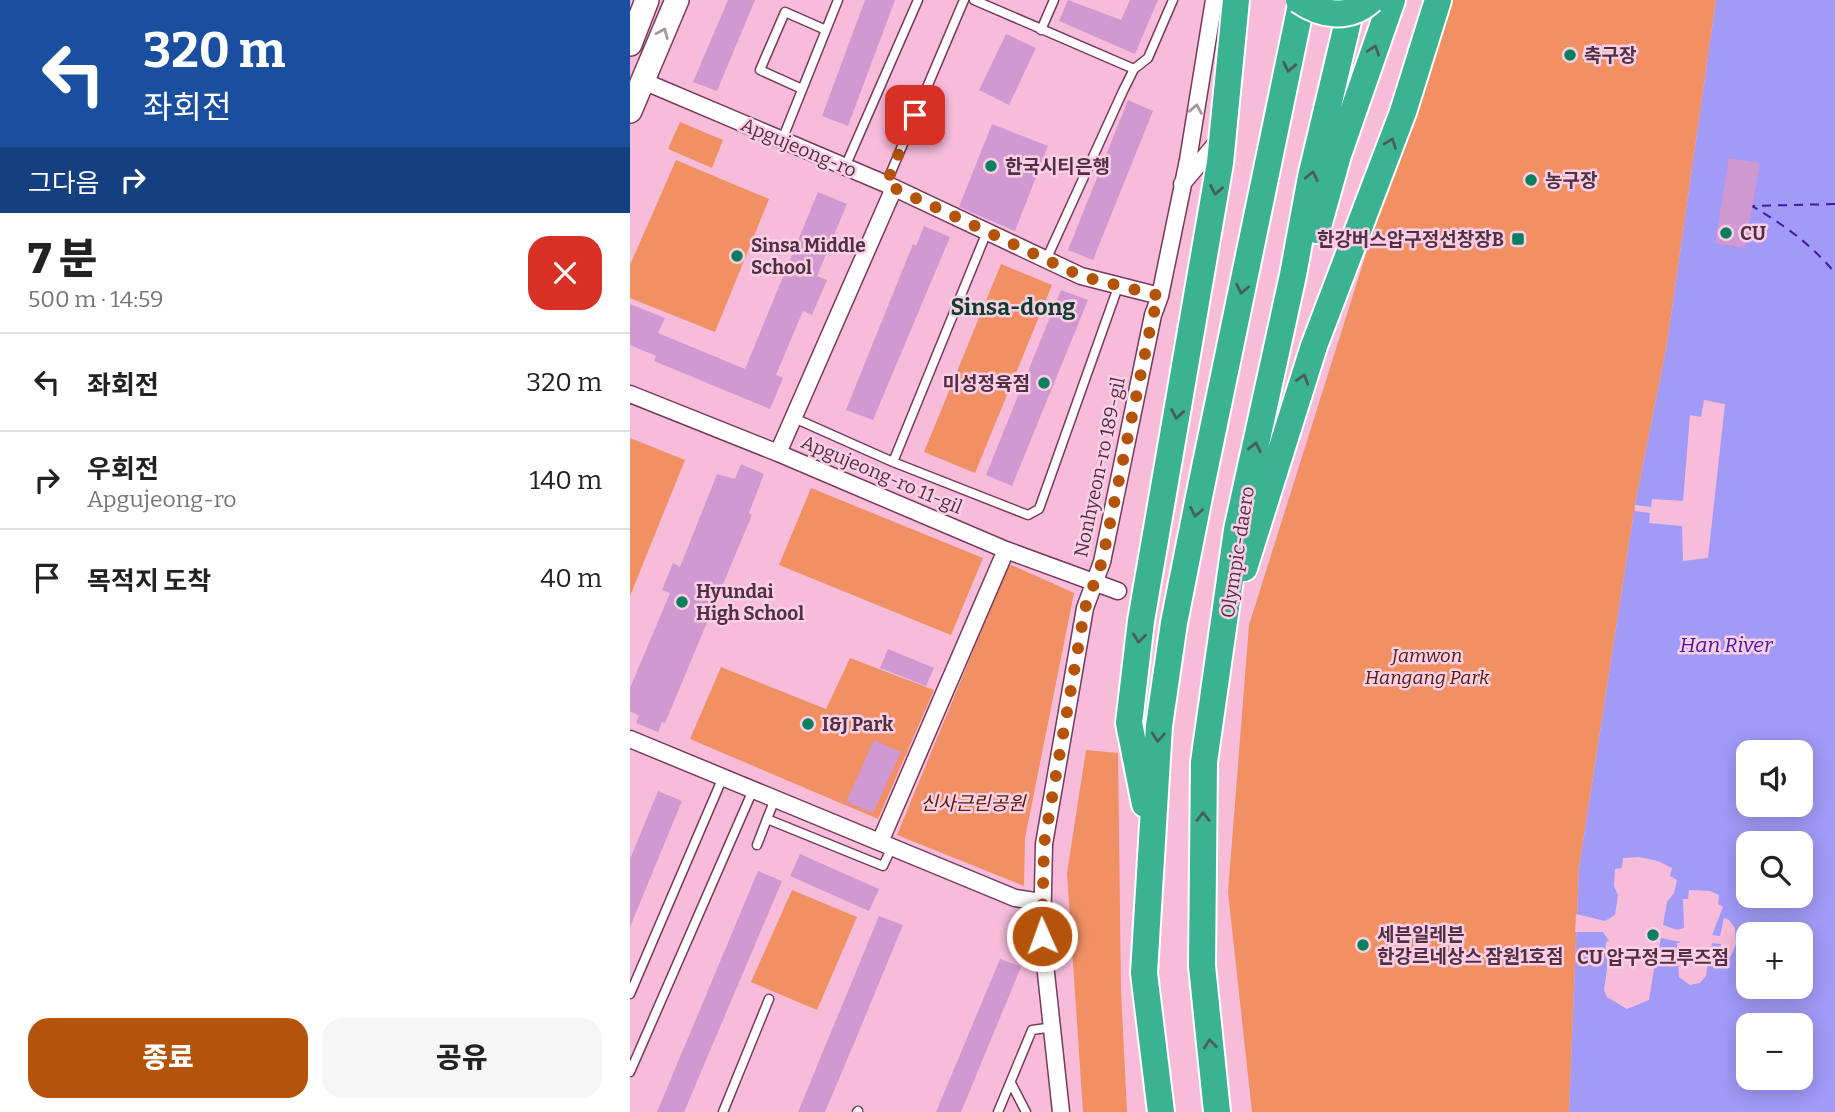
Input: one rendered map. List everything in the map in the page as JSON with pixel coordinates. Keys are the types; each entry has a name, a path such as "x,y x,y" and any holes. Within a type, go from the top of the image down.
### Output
{"highway":[{"path":"1153,844 1129,723 1141,621 1223,135 1236,0"},
{"path":"1161,1112 1144,973 1159,726 1174,623 1301,0 1314,10 1342,14 1371,0"},
{"name":"Olympic-daero","path":"1217,1112 1202,966 1204,762 1237,530 1293,275 1311,177 1353,0"},
{"path":"1293,275 1315,238 1338,155 1392,0"},
{"path":"1224,631 1314,346 1403,113 1438,0"}],"main road":[{"path":"630,44 634,20 648,0"},
{"path":"630,111 636,78 677,0"}],"street":[{"name":"Nonhyeon-ro 189-gil","path":"1061,1112 1041,902 1044,844 1085,608 1092,583 1102,562 1153,315 1160,296 1214,0"},
{"name":"Apgujeong-ro","path":"636,78 890,186 986,234 1081,276 1160,296"},
{"path":"1181,185 1223,135"},
{"path":"778,453 890,186"},
{"name":"Apgujeong-ro 11-gil","path":"630,394 778,453 1006,550 1118,591"},
{"path":"886,845 1006,550"},
{"path":"630,739 1015,898 1041,902"}],"lane":[{"path":"782,140 838,0"},
{"path":"845,167 918,0"},
{"path":"890,186 964,0"},
{"path":"974,0 1134,69"},
{"path":"1041,30 1054,0"},
{"path":"1046,260 1134,69 1148,58 1173,0"},
{"path":"802,89 760,69 785,12 826,30"},
{"path":"892,462 986,234"},
{"path":"794,418 892,462 1028,515 1039,509 1118,286"},
{"path":"630,994 723,777"},
{"path":"630,1072 753,790"},
{"path":"757,845 775,799"},
{"path":"767,819 884,866 886,845"},
{"path":"723,1112 769,999"},
{"path":"998,1112 1032,1030 1054,1027"},
{"path":"1010,1083 1026,1112"}],"green space":[{"name":"Jamwon Hangang Park","path":"1437,0 1716,0 1667,344 1635,505 1579,868 1569,1112 1252,1112 1228,892 1249,625 1392,171"},
{"path":"680,122 723,140 712,168 668,149"},
{"path":"676,160 769,199 715,332 630,298 630,265"},
{"path":"1001,264 1052,285 975,473 924,452"},
{"path":"630,438 685,460 630,596"},
{"path":"811,488 983,558 951,635 779,565"},
{"name":"신사근린공원","path":"1009,564 1074,593 1025,838 1024,886 897,835"},
{"name":"I&J Park","path":"850,658 934,690 878,819 690,739 721,667 826,709"},
{"path":"1086,750 1118,753 1121,990 1127,1112 1083,1112 1067,873"},
{"path":"792,890 857,917 817,1010 751,982"}],"water":[{"name":"Han River","path":"1716,0 1835,0 1835,1112 1569,1112 1579,868 1635,505 1667,344"}],"pier":[{"path":"1704,400 1725,404 1708,558 1683,561 1682,526 1649,523 1650,513 1635,511 1635,505 1651,507 1652,499 1683,501 1690,415 1701,417"},
{"path":"1639,857 1658,861 1672,868 1670,876 1677,880 1674,893 1667,902 1663,925 1677,930 1684,928 1683,899 1688,899 1689,890 1710,891 1719,895 1718,904 1723,907 1712,935 1720,936 1724,918 1735,928 1736,944 1731,956 1722,963 1718,961 1721,944 1712,943 1711,948 1714,949 1708,961 1706,976 1700,983 1690,985 1679,977 1677,943 1681,942 1661,938 1659,949 1664,950 1662,961 1654,969 1649,1000 1627,1009 1607,997 1604,990 1608,962 1605,955 1606,942 1609,941 1603,932 1575,932 1576,914 1605,921 1615,915 1618,895 1614,886 1615,869 1622,868 1623,858"}],"building":[{"path":"728,0 755,0 717,91 693,82"},
{"path":"865,0 895,0 848,126 822,116"},
{"path":"1068,0 1121,20 1130,0 1158,0 1135,54 1059,21"},
{"path":"1006,34 1036,48 1009,105 979,90"},
{"path":"1128,100 1153,111 1093,260 1068,250"},
{"path":"992,124 1048,146 1015,231 959,207"},
{"path":"1729,158 1760,163 1745,248 1715,243"},
{"path":"818,192 847,204 817,276 827,280 812,315 803,311 776,375 783,378 770,409 654,361 656,356 630,345 630,304 665,318 658,333 745,369"},
{"path":"924,226 950,237 873,420 846,410 913,244 916,246"},
{"path":"1061,290 1088,300 1012,486 986,475"},
{"path":"741,464 764,474 749,513 752,515 665,723 662,722 658,732 636,723 639,716 630,711 630,688 670,593 662,590 673,563 680,567 717,474 735,479"},
{"path":"888,649 934,668 926,686 880,668"},
{"path":"874,740 901,752 873,813 846,802"},
{"path":"658,791 682,801 630,927 630,859"},
{"path":"800,854 879,889 869,911 790,876"},
{"path":"758,871 782,881 684,1112 657,1112"},
{"path":"879,916 903,925 825,1112 798,1112"},
{"path":"1000,959 1021,967 961,1112 936,1112"}],"ferry route":[{"path":"1835,204 1752,206 1796,236 1835,273"}],"place":[{"name":"축구장","path":"1570,55"},
{"name":"한국시티은행","path":"991,166"},
{"name":"농구장","path":"1531,180"},
{"name":"CU","path":"1726,233"},
{"name":"한강버스압구정선창장B","path":"1518,239"},
{"name":"Sinsa Middle School","path":"737,256"},
{"name":"미성정육점","path":"1044,383"},
{"name":"Hyundai High School","path":"682,602"},
{"name":"I&J Park","path":"808,724"},
{"name":"CU 압구정크루즈점","path":"1653,935"},
{"name":"세븐일레븐 한강르네상스 잠원1호점","path":"1363,945"}],"district":[{"name":"Sinsa-dong","path":"1013,307"}],"route":[{"path":"915,115 886,184 986,234 1006,240 1081,276 1160,296 1153,315 1102,562 1092,583 1085,608 1044,844 1042,936"}]}
